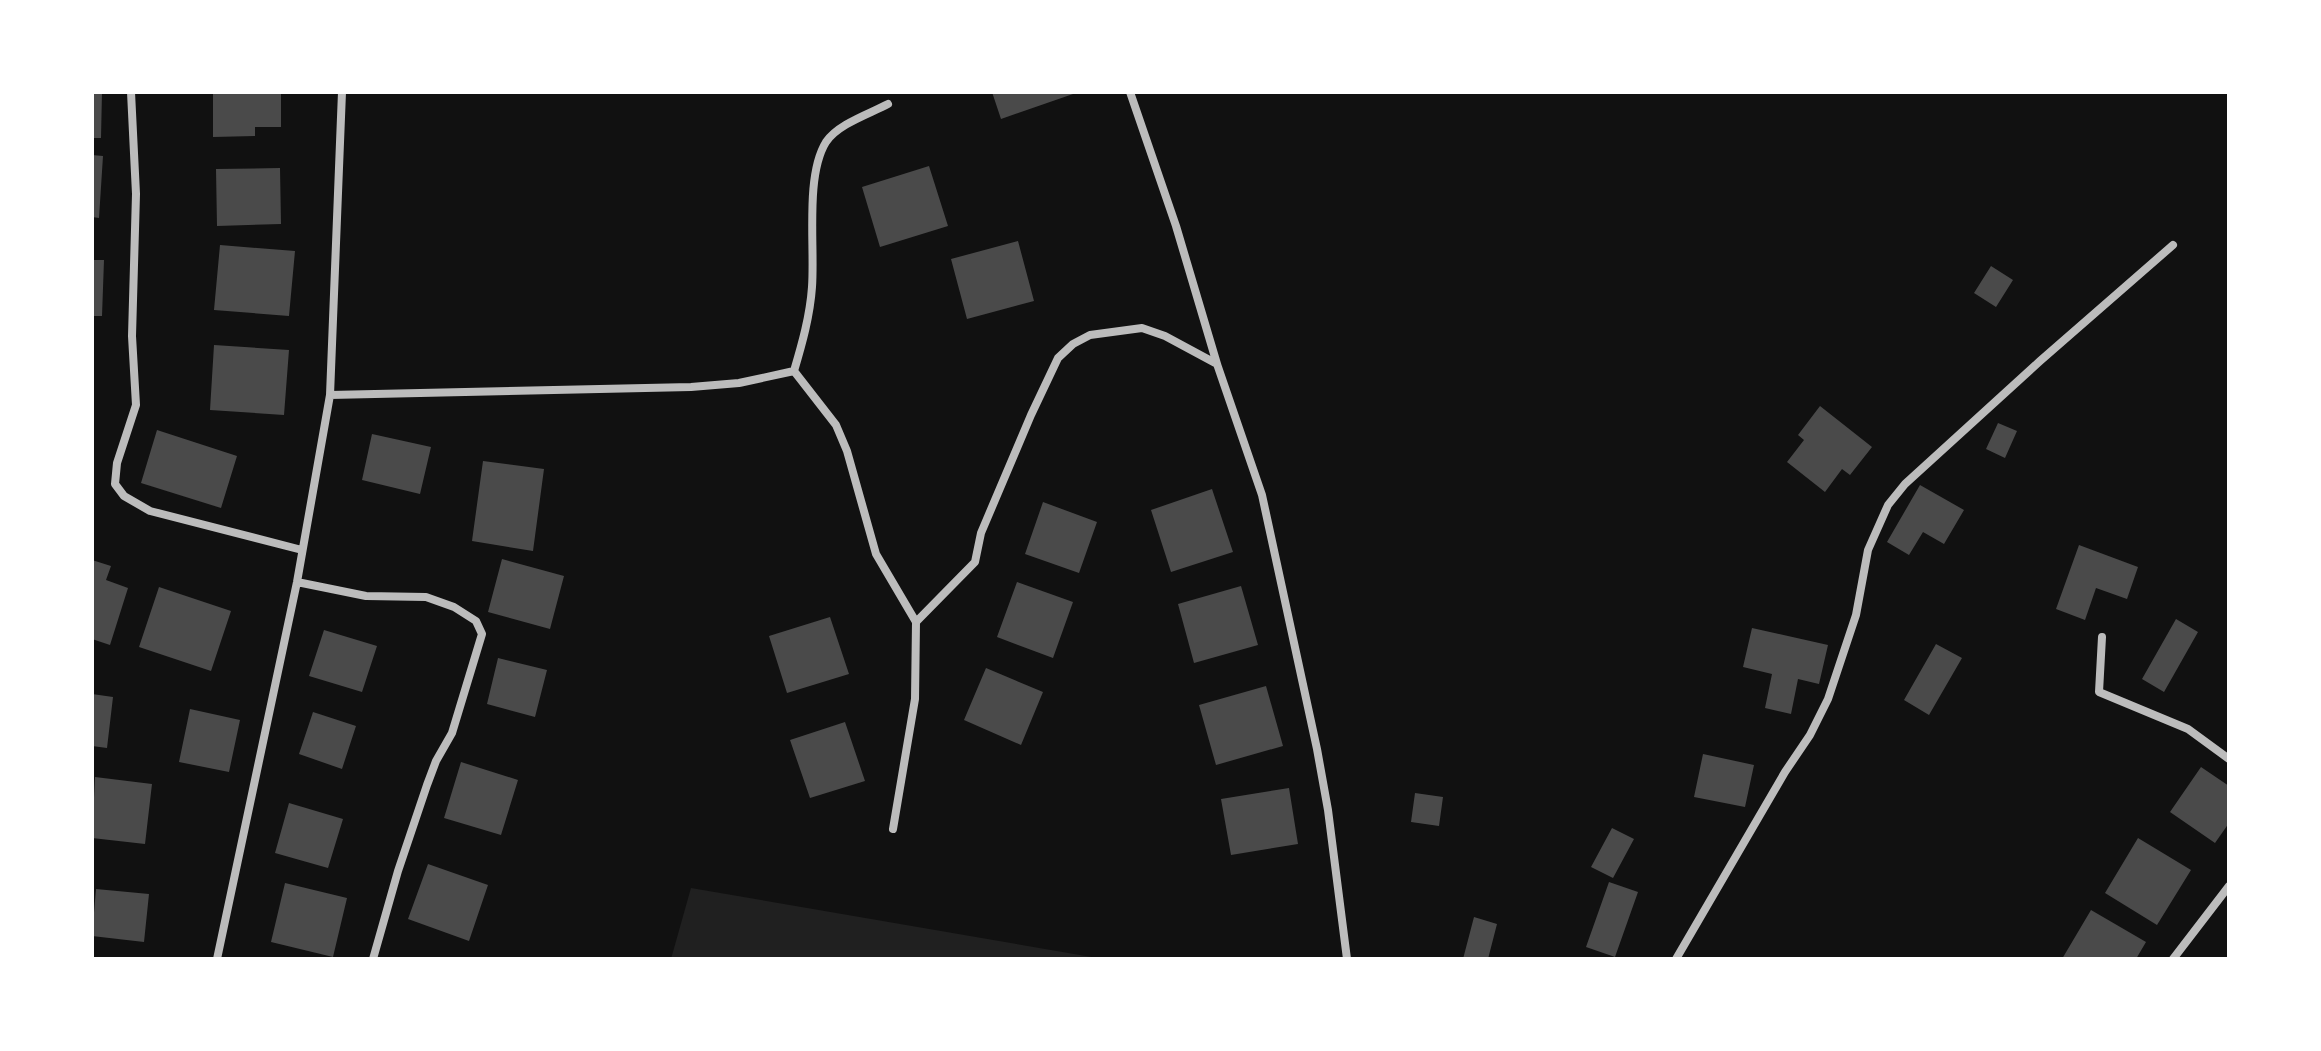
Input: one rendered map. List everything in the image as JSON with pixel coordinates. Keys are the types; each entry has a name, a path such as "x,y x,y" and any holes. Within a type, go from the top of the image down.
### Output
{"street":[{"path":"131,92 136,194 132,336 136,405 117,463 115,484 124,496 150,511 302,550"},
{"path":"217,959 297,582 330,395 342,92"},
{"path":"1130,92 1262,495 1317,749 1347,959"},
{"path":"794,371 806,332 812,290 815,168 827,141 838,130 888,104"},
{"path":"1676,959 1785,772 1810,735 1828,699 1856,615 1868,550 1888,505 1905,484 2173,245"},
{"path":"916,622 975,562 981,533 1031,415 1058,358 1073,344 1090,335 1142,328 1165,336 1217,364"},
{"path":"330,395 535,388 691,387 739,383 794,371"},
{"path":"794,371 836,425 847,451 876,554 916,622 915,699 893,829"},
{"path":"297,582 366,596 426,597 454,607 476,621 482,634 452,733 436,761 407,842 373,959"},
{"path":"2102,637 2099,692 2188,729 2229,759"},
{"path":"2173,959 2229,886"}],"shaded area":[{"path":"691,888 1103,959 671,959"}],"building":[{"path":"92,92 102,92 101,138 92,138"},
{"path":"213,92 281,92 281,127 255,127 255,136 213,137"},
{"path":"992,92 1072,92 1073,94 1001,119"},
{"path":"92,155 103,156 99,218 92,217"},
{"path":"929,166 948,226 880,247 862,187"},
{"path":"280,168 281,224 217,226 216,169"},
{"path":"1018,241 1034,301 967,319 951,259"},
{"path":"220,245 295,251 289,316 214,310"},
{"path":"92,260 104,260 102,316 92,316"},
{"path":"1991,266 2013,280 1996,307 1974,293"},
{"path":"214,345 289,350 284,415 210,410"},
{"path":"1820,406 1872,447 1850,475 1842,469 1825,492 1787,462 1804,440 1798,435"},
{"path":"1998,423 2017,431 2005,458 1986,449"},
{"path":"157,430 237,456 221,508 141,483"},
{"path":"372,434 431,447 420,494 362,480"},
{"path":"483,461 544,469 533,551 472,541"},
{"path":"1920,485 1964,510 1944,544 1923,532 1909,555 1887,542"},
{"path":"1212,489 1233,552 1171,572 1151,510"},
{"path":"1043,502 1097,522 1079,573 1025,554"},
{"path":"2079,545 2138,567 2127,599 2096,588 2085,620 2056,609"},
{"path":"502,559 564,576 550,629 488,612"},
{"path":"92,560 111,566 106,580 128,588 110,645 92,639"},
{"path":"1017,582 1073,602 1053,658 997,637"},
{"path":"1241,586 1258,645 1194,663 1178,604"},
{"path":"159,587 231,611 211,671 139,647"},
{"path":"830,617 849,674 787,693 769,636"},
{"path":"2176,619 2198,632 2164,692 2142,679"},
{"path":"1752,628 1828,645 1819,684 1798,679 1791,714 1765,708 1772,674 1743,667"},
{"path":"324,630 377,646 362,692 309,676"},
{"path":"1936,644 1962,658 1929,715 1904,700"},
{"path":"498,658 547,670 535,717 487,704"},
{"path":"986,668 1043,692 1021,745 964,720"},
{"path":"1266,686 1283,746 1216,765 1199,705"},
{"path":"92,694 113,697 107,748 92,746"},
{"path":"190,709 240,720 229,772 179,762"},
{"path":"313,712 356,726 342,769 299,754"},
{"path":"845,722 865,781 810,798 790,740"},
{"path":"1703,754 1754,765 1745,807 1694,797"},
{"path":"461,762 518,780 501,835 444,818"},
{"path":"2201,767 2229,786 2229,823 2215,843 2170,812"},
{"path":"95,777 152,784 145,844 92,838"},
{"path":"1289,788 1298,844 1231,855 1221,799"},
{"path":"1415,793 1443,797 1439,826 1411,822"},
{"path":"289,803 343,819 328,868 275,853"},
{"path":"1612,828 1634,839 1613,878 1591,867"},
{"path":"2138,838 2191,870 2157,925 2105,893"},
{"path":"428,864 488,885 469,941 408,919"},
{"path":"1609,882 1638,892 1615,957 1586,947"},
{"path":"285,883 347,898 333,957 271,942"},
{"path":"96,889 149,894 144,942 92,936"},
{"path":"2091,910 2146,942 2136,959 2062,959"},
{"path":"1474,917 1497,924 1488,959 1463,959"}]}
